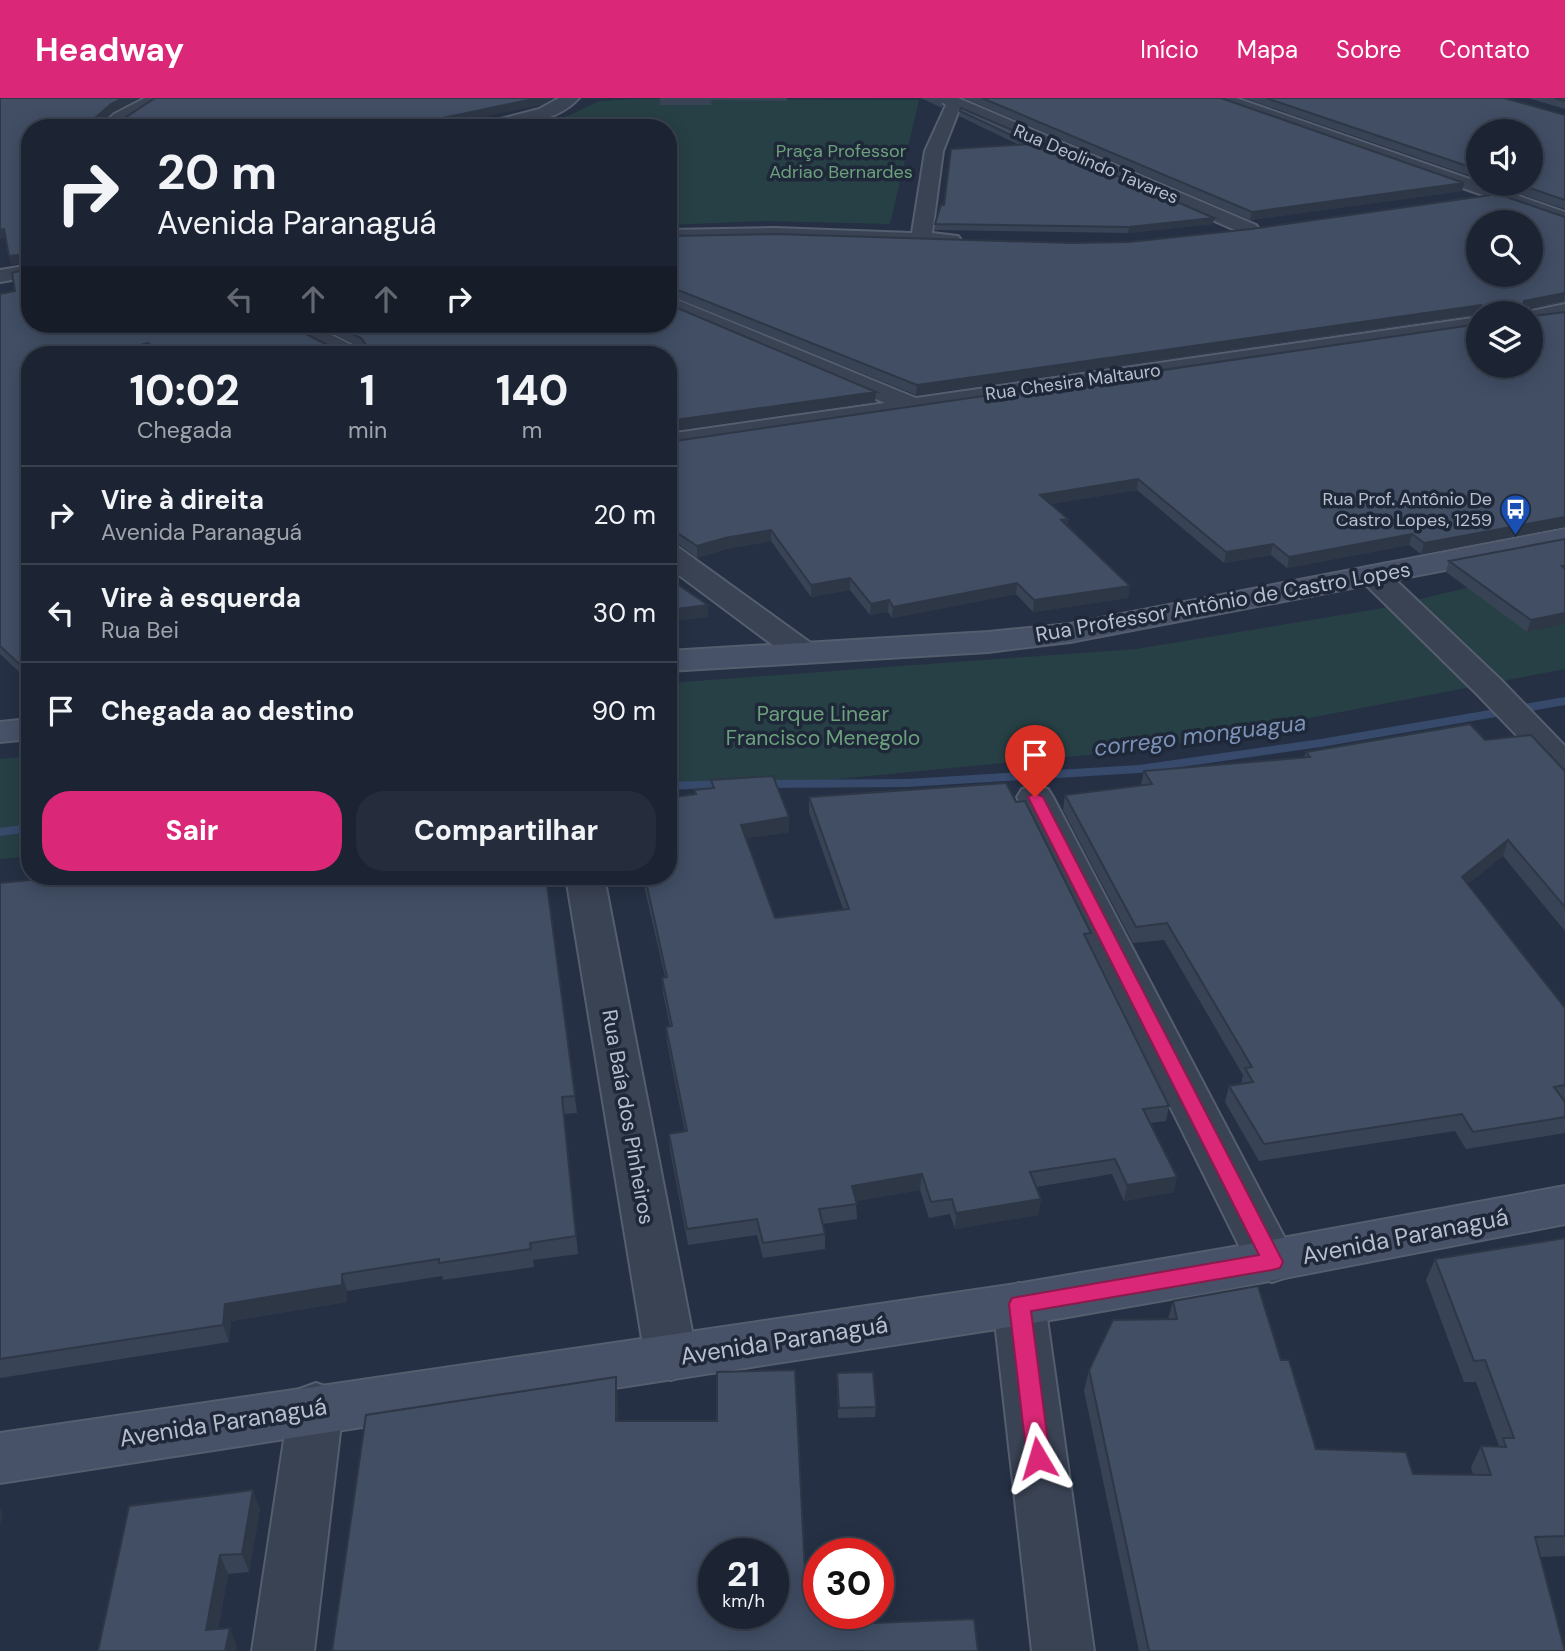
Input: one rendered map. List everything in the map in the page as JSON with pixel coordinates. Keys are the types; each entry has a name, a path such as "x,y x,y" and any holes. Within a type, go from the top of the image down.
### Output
{"main road":[{"name":"Rua Professor Antônio de Castro Lopes","path":"677,661 988,642 1070,633 1565,538"},
{"path":"0,732 21,730"},
{"name":"Avenida Paranaguá","path":"0,1458 316,1407 1019,1304 1272,1262 1565,1205"}],"street":[{"path":"118,119 157,98"},
{"path":"520,119 545,112 571,98"},
{"path":"1221,98 1466,182"},
{"path":"921,239 930,168 950,101"},
{"name":"Rua Deolindo Tavares","path":"950,101 1249,229"},
{"path":"1462,200 1487,196"},
{"path":"1505,196 1565,218"},
{"path":"1209,234 1275,226"},
{"path":"677,236 775,234 973,240"},
{"path":"0,276 21,272"},
{"path":"677,306 913,406"},
{"path":"1543,314 1565,311"},
{"name":"Rua Chesira Maltauro","path":"677,441 1466,326"},
{"path":"310,333 336,346"},
{"path":"677,560 804,653"},
{"path":"1373,575 1489,687 1565,766"},
{"path":"1035,797 1272,1262"},
{"name":"Rua Baía dos Pinheiros","path":"586,885 671,1357"},
{"path":"1019,1304 1063,1651"},
{"path":"283,1651 316,1407"}],"green space":[{"name":"Praça Professor Adriao Bernardes","path":"640,99 919,100 890,224 764,221 677,225 677,119 557,119 597,102"},
{"name":"Parque Linear Francisco Menegolo","path":"1565,564 1565,669 1148,749 827,780 677,784 677,682 1136,649 1383,608"},
{"path":"21,757 21,857 0,859 0,759"}],"building":[{"path":"0,98 123,98 111,104 95,119 21,119 21,255 9,256 4,229 0,230"},
{"path":"155,98 537,98 438,119 123,119"},
{"path":"982,98 1221,98 1464,183 1252,212"},
{"path":"1266,98 1504,98 1565,115 1565,200 1543,193 1543,119 1466,119 1466,166"},
{"path":"961,108 1214,218 1129,227 935,224 941,205 944,205 951,149 1030,144 960,111"},
{"path":"1484,196 1504,196 1565,217 1565,293 1524,301 1466,301 1466,307 917,385 677,290 677,236 775,234 1071,243 1129,242 1251,229"},
{"path":"21,270 21,333 304,333 329,346 153,346 148,343 136,346 21,346 21,666 0,646 0,294 15,291 12,273"},
{"path":"677,308 876,392 677,420 677,346 365,346 361,338 351,333 677,333"},
{"path":"1565,312 1565,517 1424,543 1412,534 1289,557 1273,544 1226,552 1138,479 1040,495 1068,519 1061,520 1130,586 1034,600 1017,583 893,607 889,600 871,604 850,578 811,585 771,530 697,546 677,533 677,441 1466,326 1466,378 1543,378 1543,315"},
{"path":"1565,539 1565,566 1562,566 1565,569 1565,613 1531,620 1449,561"},
{"path":"677,584 708,605 677,609"},
{"path":"1470,724 1485,740 1531,735 1565,771 1565,907 1508,840 1462,877 1565,1008 1565,1085 1554,1087 1565,1102 1565,1117 1473,1132 1462,1114 1264,1144 1229,1086 1253,1082 1245,1068 1252,1067 1167,923 1136,927 1065,795 1152,784 1144,771 1310,757 1306,752"},
{"path":"773,776 789,817 741,825 775,918 849,909 809,797 1006,783 1016,802 1025,801 1091,933 1084,934 1169,1106 1143,1109 1177,1177 1127,1185 1115,1159 1030,1172 1041,1199 956,1213 952,1199 931,1202 922,1174 852,1186 857,1204 819,1209 825,1234 763,1243 757,1219 687,1229 669,1134 687,1131 666,1027 672,1026 662,978 667,977 647,885 677,885 677,797 696,794 694,790 714,788 711,780"},
{"path":"21,881 21,885 547,885 575,1096 562,1097 576,1236 530,1243 531,1249 439,1263 439,1259 342,1274 342,1285 225,1304 223,1325 0,1359 0,883"},
{"path":"1565,1238 1565,1536 1535,1537 1565,1651 1149,1651 1089,1370 1113,1320 1177,1319 1173,1301 1258,1286 1281,1360 1289,1360 1316,1449 1406,1452 1413,1474 1491,1475 1481,1446 1506,1447 1503,1438 1514,1438 1485,1360 1474,1361 1435,1259"},
{"path":"795,1370 803,1538 803,1629 894,1629 894,1622 974,1619 978,1651 332,1651 366,1415 616,1377 616,1421 717,1421 717,1372"},
{"path":"873,1372 876,1407 839,1408 837,1373"},
{"path":"253,1490 242,1554 220,1555 206,1630 230,1628 225,1651 98,1651 129,1506"}],"waterway":[{"name":"corrego monguagua","path":"757,784 907,783 1139,769 1321,743 1565,701"},
{"name":"corrego monguagua","path":"677,786 730,784"},
{"name":"corrego monguagua","path":"0,832 21,829"}],"place":[{"name":"Rua Prof. Antônio De Castro Lopes, 1259","path":"1515,536"}],"route":[{"path":"1035,797 1272,1262 1019,1304 1038,1458"}]}
